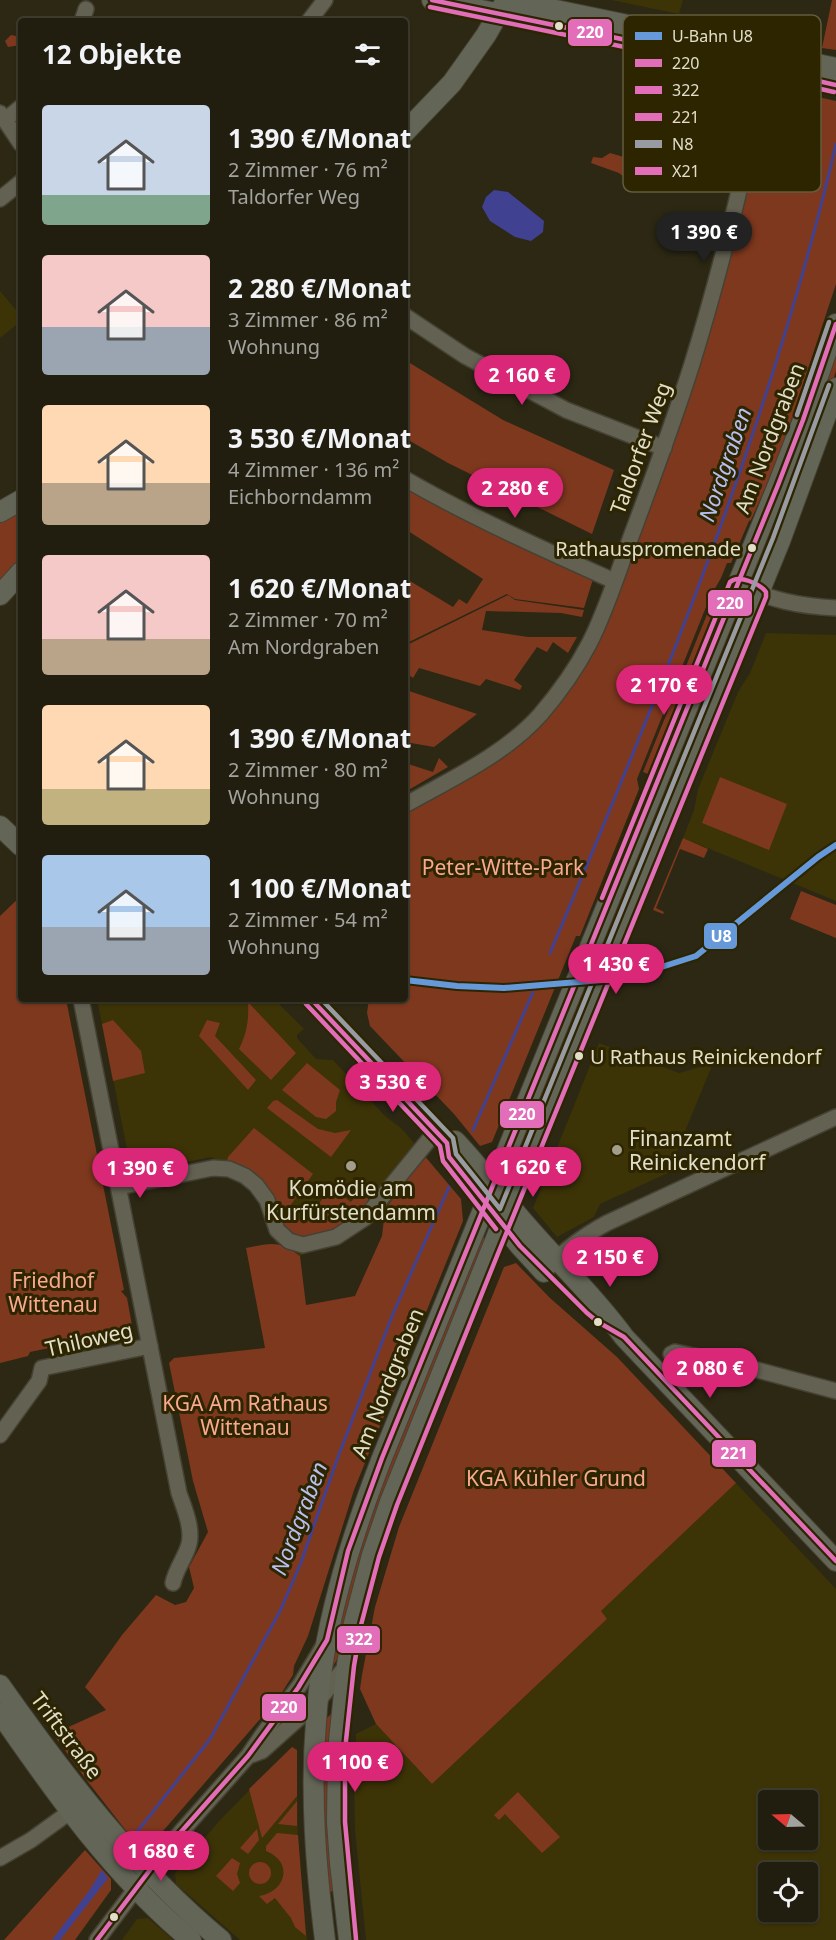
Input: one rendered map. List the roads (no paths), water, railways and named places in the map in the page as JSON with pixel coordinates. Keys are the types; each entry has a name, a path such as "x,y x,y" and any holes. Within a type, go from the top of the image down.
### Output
{"main road":[{"path":"432,0 504,5 623,34"},
{"path":"408,129 452,83 504,5"},
{"path":"821,67 836,68"},
{"path":"821,81 836,86"},
{"name":"Am Nordgraben","path":"318,1701 327,1640 342,1574 364,1505 803,420 836,324"},
{"name":"Am Nordgraben","path":"347,1665 364,1583 383,1521 759,594 836,388"},
{"path":"0,512 18,502"},
{"path":"0,595 18,575"},
{"path":"0,826 18,843"},
{"path":"595,935 617,944"},
{"path":"314,1002 442,1137 449,1157 486,1204 506,1214"},
{"path":"442,1137 455,1141 479,1166 493,1185 506,1214 550,1265 596,1300 624,1337 836,1561"},
{"path":"508,1149 530,1158"},
{"path":"347,1665 339,1721 337,1801 340,1863 349,1940"},
{"name":"Triftstraße","path":"2,1699 78,1806 99,1847 142,1880 165,1891 220,1940"},
{"path":"318,1701 315,1738 315,1836 325,1940"},
{"name":"Triftstraße","path":"142,1880 191,1940"}],"street":[{"path":"311,18 325,0"},
{"path":"18,108 2,116 18,140"},
{"path":"0,199 18,184"},
{"name":"Taldorfer Weg","path":"408,803 487,758 520,732 538,716 561,687 589,644 664,448 693,362 740,192"},
{"path":"408,318 465,356 566,410 664,448"},
{"path":"408,481 442,501 512,536 614,580"},
{"path":"737,585 795,605 836,608"},
{"path":"82,1002 179,1493 191,1534 189,1545 178,1565 173,1583"},
{"path":"550,1265 582,1237 607,1223 836,1117"},
{"path":"118,1187 213,1168 230,1169 256,1185 267,1200 277,1230 289,1241 306,1244 336,1237 365,1218 442,1137"},
{"name":"Thiloweg","path":"0,1435 39,1381 42,1368 150,1347"},
{"path":"670,1354 675,1352 746,1367 836,1391"},
{"name":"Am Nordgraben","path":"97,1940 190,1821 249,1756 300,1685 327,1640"},
{"name":"Am Nordgraben","path":"249,1756 262,1751 318,1701 347,1665"},
{"path":"0,1858 31,1840 78,1806"}],"waterway":[{"name":"Nordgraben","path":"550,953 672,655 746,453 780,351 810,248 836,144"},
{"name":"Nordgraben","path":"473,1130 533,992"},
{"name":"Nordgraben","path":"133,1837 210,1739 280,1611 300,1565 392,1316 449,1187"}],"metro line":[{"name":"U8","path":"408,980 504,988 627,978 696,956 836,845"}],"place":[{"name":"Rathauspromenade","path":"752,548"},
{"name":"U Rathaus Reinickendorf","path":"579,1056"},
{"name":"Finanzamt Reinickendorf","path":"617,1150"},
{"name":"Komödie am Kurfürstendamm","path":"351,1166"}],"park label":[{"name":"Peter-Witte-Park","path":"503,867"},
{"name":"Friedhof Wittenau","path":"53,1292"},
{"name":"KGA Am Rathaus Wittenau","path":"245,1415"},
{"name":"KGA Kühler Grund","path":"556,1478"}]}
